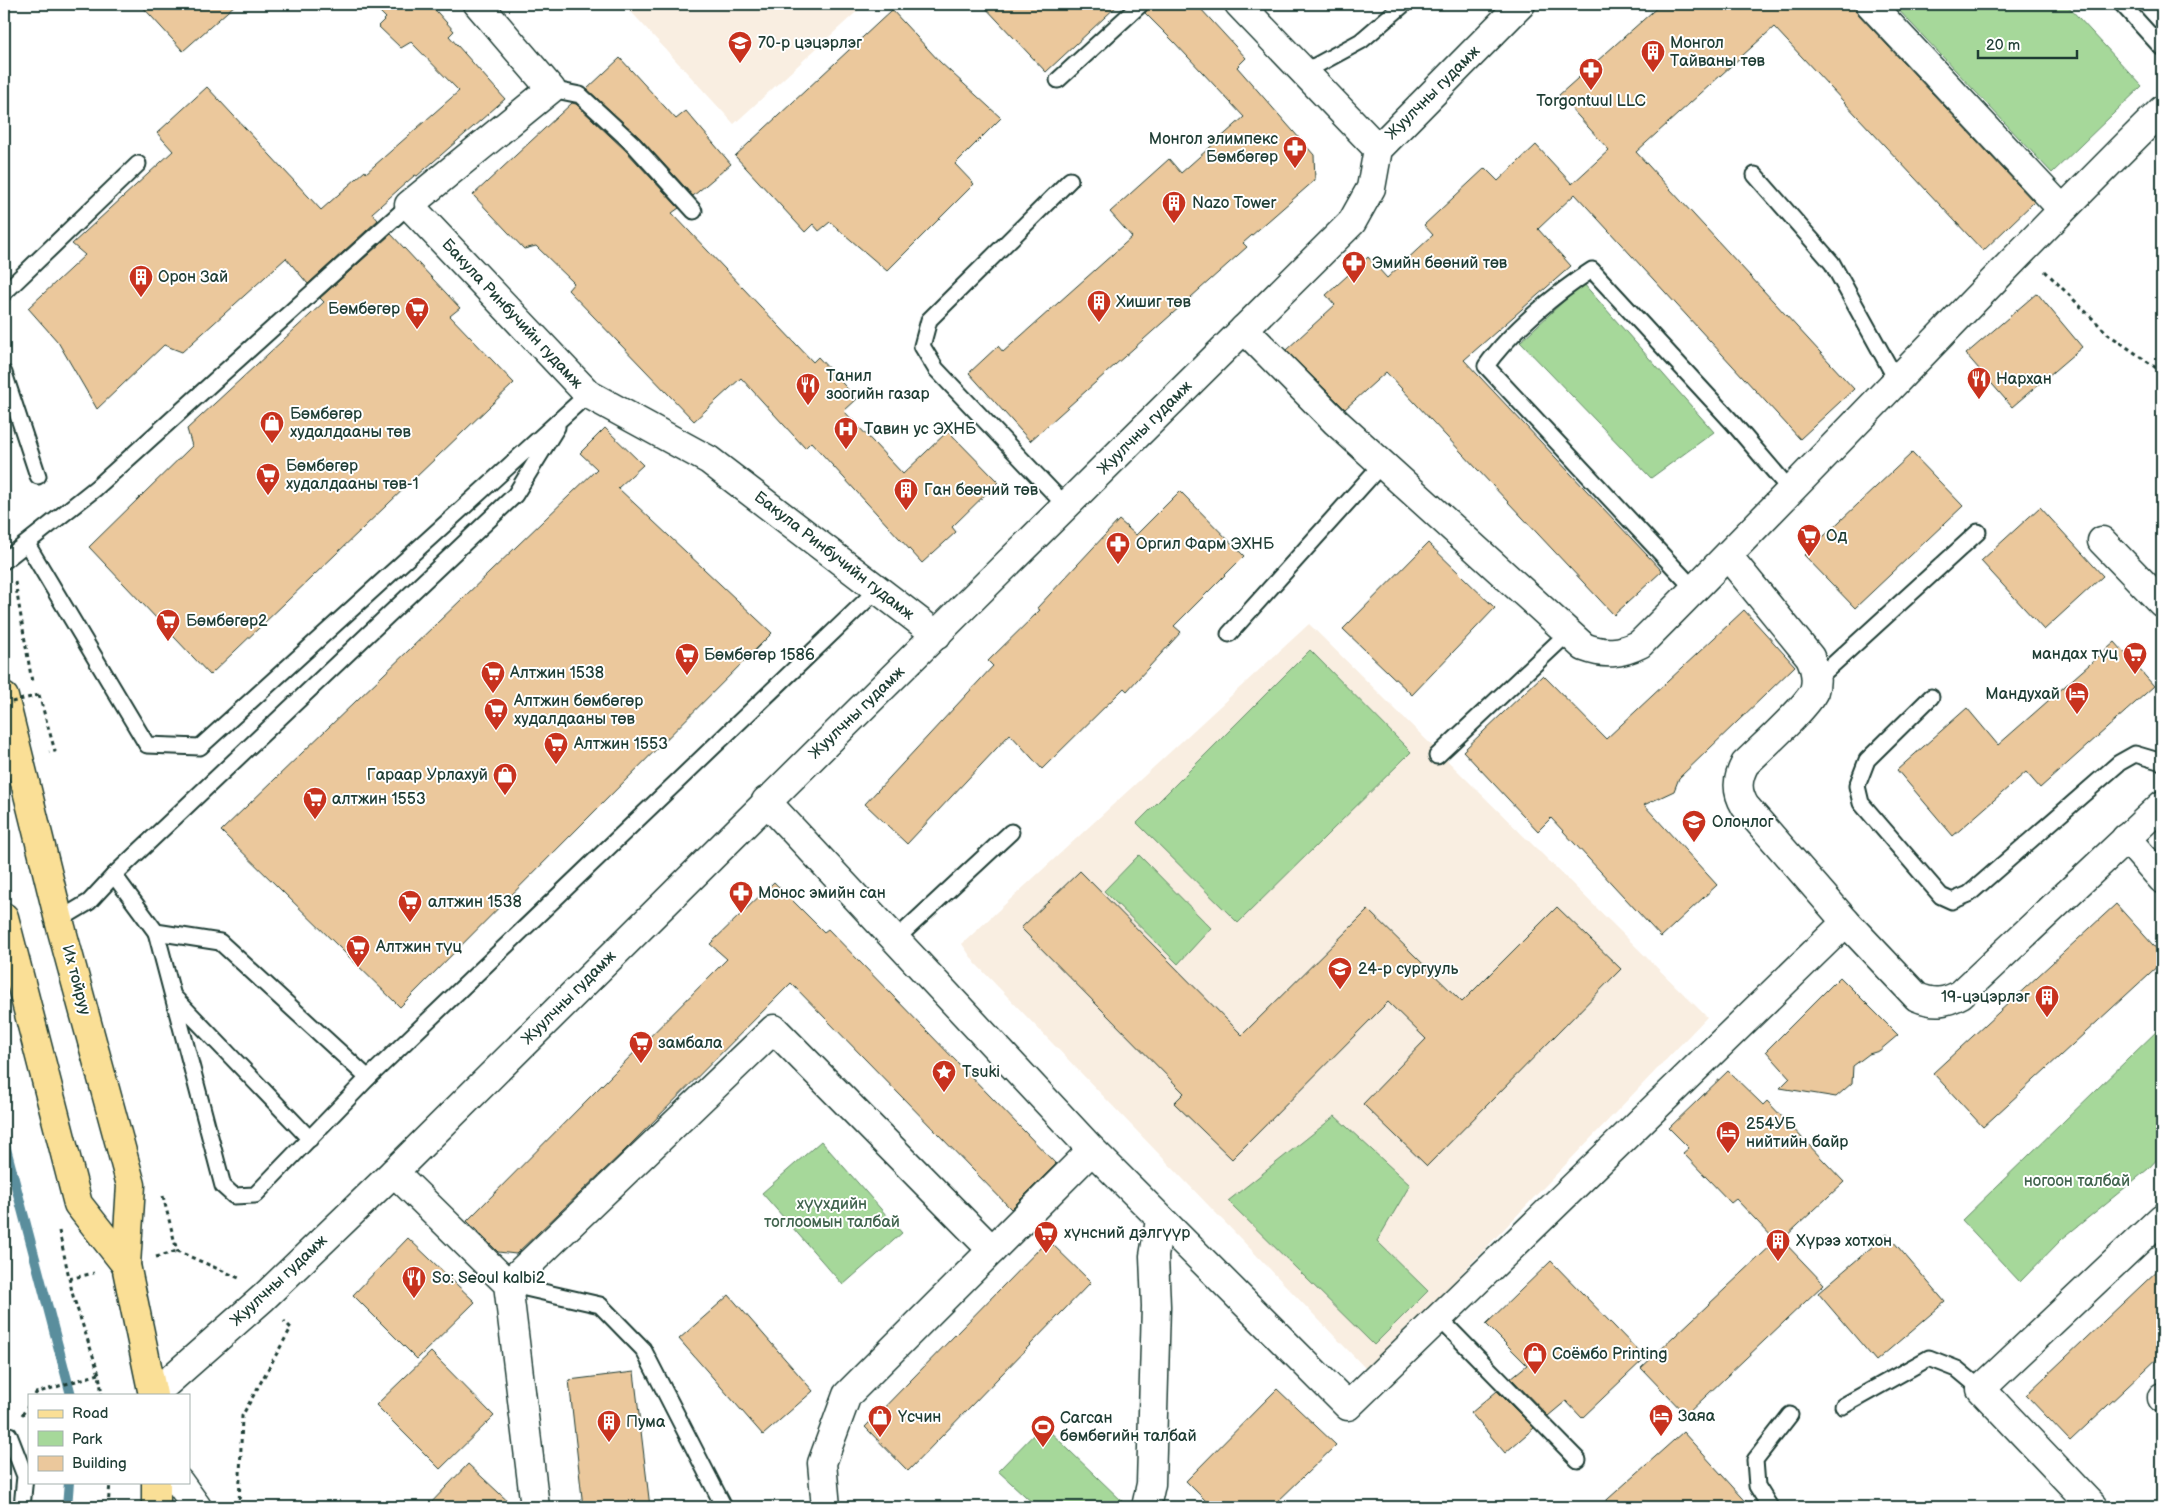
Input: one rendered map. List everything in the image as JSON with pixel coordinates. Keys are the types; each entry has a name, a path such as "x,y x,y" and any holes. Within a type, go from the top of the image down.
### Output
{"main road":[{"name":"Их тойруу","path":"4,696 59,920 131,1185 126,1265 153,1394"},
{"name":"Их тойруу","path":"4,917 78,1204 126,1265"},
{"path":"156,1484 156,1507"}],"street":[{"path":"409,205 550,88 478,4"},
{"path":"1239,4 1378,149"},
{"name":"Жуулчны гудамж","path":"154,1394 263,1298 394,1172 1352,222 1371,188 1378,149 1521,4"},
{"path":"1870,4 2062,209"},
{"path":"1244,329 1336,422 1584,647 1597,652 1627,651 1640,644 1728,556 2062,209 2162,110"},
{"name":"Бакула Ринбучийн гудамж","path":"409,205 578,403 709,460 936,635"},
{"path":"2102,541 2162,603"},
{"path":"1728,556 1810,657 1815,669 1816,680 1813,692 1805,703 1745,764 1740,774 1739,796 1745,806 1846,922 1917,997 1928,1002 1940,1003 1961,994 2162,805"},
{"path":"766,801 1092,1150 1348,1406 1846,922"},
{"path":"2126,838 2162,879"},
{"path":"508,1284 774,1030 992,1250"},
{"path":"826,1507 822,1463 847,1395 1092,1150"},
{"path":"394,1172 508,1284 535,1507"},
{"path":"2093,1507 1981,1389 2162,1218"},
{"path":"1146,1507 1151,1484 1156,1306 1154,1256 1160,1220"},
{"path":"180,1484 197,1507"}],"lane":[{"path":"1058,80 1140,4"},
{"path":"1304,72 1360,41 1404,4"},
{"path":"2122,4 2162,48"},
{"path":"550,88 580,94 633,144 694,211"},
{"path":"4,293 138,164"},
{"path":"1755,175 1832,263 1897,381"},
{"path":"1066,506 936,369 922,346 929,320 1070,180"},
{"path":"7,559 96,488 409,205"},
{"path":"1694,590 1486,366 1497,350 1568,286 1592,270 1733,423 1791,490"},
{"path":"4,373 38,476"},
{"path":"27,544 147,745 200,746 578,403"},
{"path":"59,920 89,902 114,875 515,495 578,403"},
{"path":"1229,634 1382,464"},
{"path":"1816,680 1978,532"},
{"path":"114,875 156,932 223,1186 234,1196 255,1195 368,1078 878,590"},
{"path":"1438,756 1568,633"},
{"path":"1931,697 1867,760 1857,786 1861,803 1941,896 1952,901 1969,894 2119,763 2135,754 2162,762"},
{"path":"896,939 1011,832"},
{"path":"156,932 220,942 368,1078"},
{"path":"173,995 310,1138"},
{"path":"508,1284 600,1305 643,1349 724,1507"},
{"path":"1438,1317 1578,1460"},
{"path":"1844,1406 1929,1358 1957,1369 1981,1389"},
{"path":"1770,1507 1757,1486 1755,1460 1790,1415"},
{"path":"4,1436 9,1435 25,1476 22,1507"}],"path":[{"path":"2024,250 2108,334 2162,372"},
{"path":"7,559 40,718"},
{"path":"4,704 39,695 55,751"},
{"path":"47,744 52,761"},
{"path":"163,1194 177,1251 246,1281 291,1328 242,1416 239,1507"},
{"path":"36,1394 99,1374"},
{"path":"108,1507 110,1484"}],"shaded area":[{"name":"70-р цэцэрлэг","path":"624,4 865,4 734,124"},
{"name":"24-р сургууль","path":"1309,624 1707,1017 1368,1371 975,963 962,944"}],"green space":[{"path":"1893,4 2066,4 2142,86 2052,173"},
{"path":"1583,283 1714,432 1651,478 1520,342"},
{"path":"1310,650 1411,752 1238,923 1137,823"},
{"path":"1139,855 1211,928 1178,964 1104,891"},
{"name":"ногоон талбай","path":"2162,1026 2162,1154 2148,1169 2062,1239 2020,1282 1962,1220"},
{"path":"1335,1116 1410,1185 1377,1241 1428,1291 1374,1345 1228,1201"},
{"name":"хүүхдийн тоглоомын талбай","path":"821,1141 902,1233 843,1285 762,1193"},
{"name":"Сагсан бөмбөгийн талбай","path":"1043,1425 1124,1503 1120,1507 1037,1507 998,1471"}],"building":[{"path":"140,4 236,4 183,51"},
{"path":"372,4 430,4 454,31 449,36 505,99 372,213 378,220 308,284 286,258 182,352 164,345 97,409 58,342 28,308 85,255 72,244 173,151 157,133 207,87 321,210 459,91 411,42 401,48 378,26 386,18"},
{"path":"982,4 1119,4 1046,72"},
{"path":"1150,4 1196,4 1200,8 1246,58 1237,67 1314,155 1315,180 1243,243 1247,247 1030,441 969,373 998,346 1003,352 1132,237 1110,212 1169,159 1181,173 1244,117 1145,13"},
{"path":"1661,4 1852,4 1859,15 2034,202 1983,251 1774,27 1636,152 1854,389 1800,439 1575,194 1538,229 1571,266 1464,360 1662,571 1614,615 1386,372 1345,409 1286,350 1335,305 1326,295 1368,257 1387,278 1433,235 1424,225 1485,168 1498,181 1536,145 1572,184 1609,150 1559,95"},
{"path":"892,10 940,62 1001,118 955,164 974,184 887,271 830,222 819,231 813,224 805,232 735,156"},
{"path":"620,58 676,119 686,111 731,164 693,196 640,138 587,89"},
{"path":"572,103 576,104 626,151 679,208 672,213 813,362 818,357 857,399 844,411 903,474 948,431 998,482 952,527 956,532 922,563 811,442 805,448 741,378 694,421 568,290 574,283 536,246 524,249 473,195"},
{"name":"Бөмбөгөр худалдааны төв-1","path":"391,234 460,308 450,316 514,383 210,675 89,547 192,446 187,429 324,302 320,298"},
{"path":"2037,293 2082,347 2012,407 1966,354"},
{"name":"Алтжин бөмбөгөр худалдааны төв","path":"605,428 643,465 618,488 772,633 400,1007 221,831 597,469 580,453"},
{"path":"1912,453 1963,506 1855,608 1804,555"},
{"path":"1180,491 1244,556 1174,626 1181,632 1127,691 1124,688 1042,769 1010,734 907,844 865,804 993,666 988,661 1040,610 1037,608 1119,520 1136,535"},
{"path":"2040,507 2103,576 2044,630 1981,561"},
{"path":"1428,543 1495,608 1412,695 1343,629"},
{"path":"1744,610 1795,666 1679,778 1674,791 1644,805 1717,885 1661,937 1551,818 1538,831 1463,751 1543,675 1606,739"},
{"path":"2115,642 2154,686 2040,788 2026,772 1953,836 1897,770 1967,708 1998,745"},
{"path":"1080,871 1242,1035 1368,910 1462,1002 1557,907 1621,969 1427,1166 1363,1104 1426,1039 1388,1002 1232,1159 1174,1103 1184,1093 1021,928"},
{"path":"774,882 824,932 828,929 1056,1164 1011,1209 791,983 623,1152 516,1254 498,1252 467,1221 727,959 710,944"},
{"name":"19-цэцэрлэг","path":"2116,904 2162,955 2162,962 1983,1127 1933,1073"},
{"path":"1840,977 1898,1035 1879,1051 1869,1054 1853,1066 1852,1083 1836,1097 1780,1088 1790,1078 1766,1051"},
{"name":"Хүрээ хотхон","path":"1728,1071 1763,1105 1767,1101 1844,1182 1782,1240 1824,1284 1686,1415 1641,1368 1776,1241 1736,1199 1731,1203 1683,1153 1689,1148 1669,1128"},
{"path":"1887,1234 1945,1302 1876,1361 1818,1293"},
{"name":"So: Seoul kalbi2","path":"408,1238 475,1302 417,1359 353,1295"},
{"path":"1048,1240 1091,1282 908,1471 865,1427"},
{"path":"1551,1261 1645,1358 1582,1418 1566,1401 1548,1416 1511,1378 1527,1365 1486,1324"},
{"path":"2162,1266 2162,1354 2070,1441 2026,1395"},
{"path":"729,1295 813,1391 763,1435 679,1339"},
{"path":"431,1352 494,1416 440,1469 376,1405"},
{"name":"Пума","path":"634,1372 650,1507 583,1507 569,1380"},
{"path":"1277,1389 1336,1445 1272,1507 1212,1507 1186,1481"},
{"path":"1497,1391 1534,1428 1505,1453 1471,1413"},
{"path":"1683,1432 1751,1507 1599,1507"},
{"path":"468,1464 514,1507 427,1507"}],"waterway":[{"path":"4,1141 71,1394"},
{"path":"67,1507 69,1484"}],"place":[{"name":"70-р цэцэрлэг","path":"740,64"},
{"name":"Монгол Тайваны төв","path":"1653,73"},
{"name":"Torgontuul LLC","path":"1591,91"},
{"name":"Монгол элимпекс Бөмбөгөр","path":"1295,169"},
{"name":"Nazo Tower","path":"1174,224"},
{"name":"Эмийн бөөний төв","path":"1354,284"},
{"name":"Орон Зай","path":"141,298"},
{"name":"Хишиг төв","path":"1099,323"},
{"name":"Бөмбөгөр","path":"417,330"},
{"name":"Нархан","path":"1979,400"},
{"name":"Танил зоогийн газар","path":"808,406"},
{"name":"Бөмбөгөр худалдааны төв","path":"272,444"},
{"name":"Тавин ус ЭХНБ","path":"846,450"},
{"name":"Бөмбөгөр худалдааны төв-1","path":"268,496"},
{"name":"Ган бөөний төв","path":"906,511"},
{"name":"Од","path":"1809,557"},
{"name":"Оргил Фарм ЭХНБ","path":"1118,565"},
{"name":"Бөмбөгөр2","path":"168,642"},
{"name":"мандах түц","path":"2135,675"},
{"name":"Бөмбөгөр 1586","path":"687,676"},
{"name":"Алтжин 1538","path":"493,694"},
{"name":"Мандухай","path":"2077,715"},
{"name":"Алтжин бөмбөгөр худалдааны төв","path":"496,731"},
{"name":"Алтжин 1553","path":"556,765"},
{"name":"Гараар Урлахуй","path":"505,796"},
{"name":"алтжин 1553","path":"315,820"},
{"name":"Олонлог","path":"1694,843"},
{"name":"Монос эмийн сан","path":"741,914"},
{"name":"алтжин 1538","path":"410,923"},
{"name":"Алтжин түц","path":"358,968"},
{"name":"24-р сургууль","path":"1340,990"},
{"name":"19-цэцэрлэг","path":"2047,1018"},
{"name":"замбала","path":"641,1064"},
{"name":"Tsuki","path":"944,1093"},
{"name":"254УБ нийтийн байр","path":"1728,1154"},
{"name":"хүнсний дэлгүүр","path":"1046,1254"},
{"name":"Хүрээ хотхон","path":"1778,1262"},
{"name":"So: Seoul kalbi2","path":"414,1299"},
{"name":"Соёмбо Printing","path":"1535,1375"},
{"name":"Заяа","path":"1661,1437"},
{"name":"Үсчин","path":"880,1438"},
{"name":"Пума","path":"609,1443"},
{"name":"Сагсан бөмбөгийн талбай","path":"1043,1448"}]}
